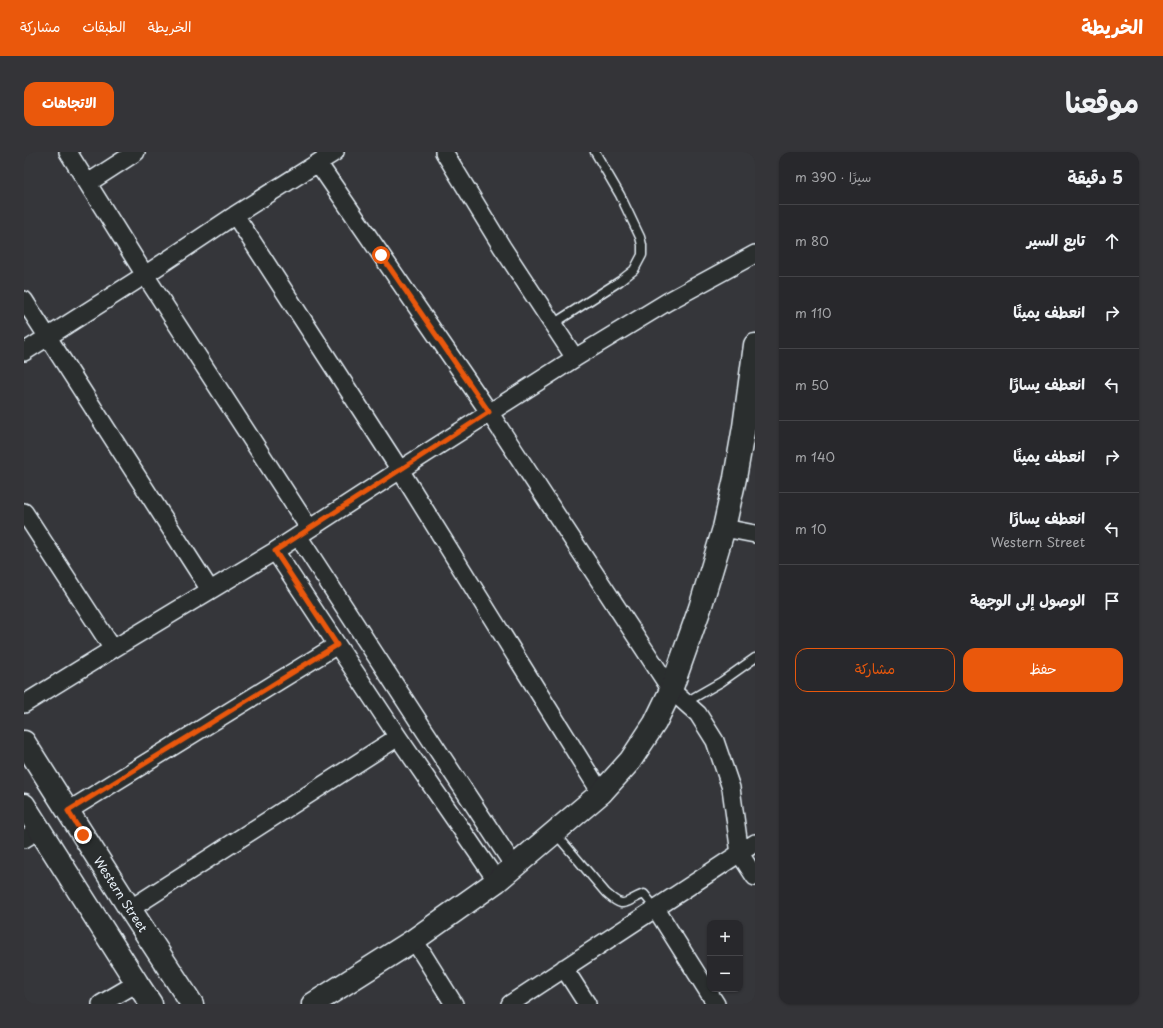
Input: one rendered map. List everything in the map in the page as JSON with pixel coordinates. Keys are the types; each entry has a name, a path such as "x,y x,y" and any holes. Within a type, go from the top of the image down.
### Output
{"street":[{"path":"68,152 304,532 419,722 514,866"},
{"path":"88,183 136,152"},
{"path":"24,352 335,152"},
{"path":"444,152 502,247 575,358"},
{"path":"318,163 489,412 678,696 698,714 715,741 731,788 740,854 755,877"},
{"path":"235,215 400,470 601,793"},
{"path":"24,704 275,551 575,358 667,302 755,254"},
{"path":"24,300 210,590"},
{"path":"313,1004 334,995 496,881 601,793 630,761 656,723 678,696 700,608 724,528 735,478 749,426 755,345"},
{"path":"24,512 113,649"},
{"path":"724,528 755,534"},
{"path":"275,551 398,737 496,881"},
{"path":"68,811 337,645"},
{"path":"130,909 398,737"},
{"name":"Western Street","path":"24,742 192,1004"},
{"path":"24,805 32,834 151,1004"},
{"path":"510,1004 755,843"},
{"path":"656,909 716,1004"},
{"path":"414,940 454,1004"},
{"path":"564,968 587,1004"},
{"path":"102,1004 137,983"}],"lane":[{"path":"553,324 620,281 634,270 642,255 640,237 620,195 595,152"},
{"path":"678,696 721,682 755,658"},
{"path":"554,832 614,901 621,904 626,904 644,894 656,909"}],"route":[{"path":"83,835 68,811 337,645 275,551 489,412 381,255"}]}
